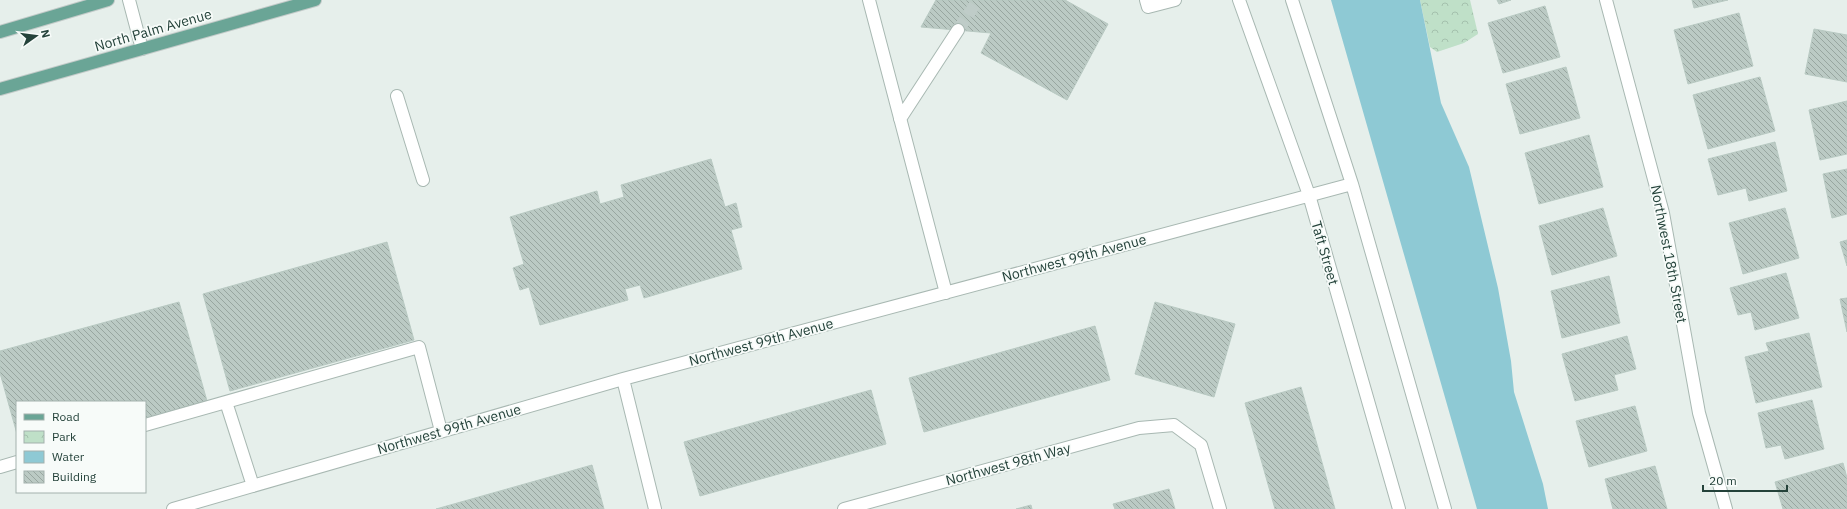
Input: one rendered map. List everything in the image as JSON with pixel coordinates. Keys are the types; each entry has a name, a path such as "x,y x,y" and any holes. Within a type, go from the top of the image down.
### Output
{"main road":[{"path":"0,32 108,0"},
{"name":"North Palm Avenue","path":"0,89 315,0"}],"street":[{"path":"129,0 142,49"},
{"path":"869,0 946,292"},
{"path":"1147,3 1175,0"},
{"name":"Taft Street","path":"1239,0 1309,195 1399,509"},
{"path":"1292,0 1352,184 1445,509"},
{"name":"Northwest 18th Street","path":"1606,0 1663,213 1700,413 1726,509"},
{"path":"900,119 958,30"},
{"path":"397,96 423,180"},
{"name":"Northwest 99th Avenue","path":"173,509 623,379 1352,184"},
{"path":"146,425 419,347 441,431"},
{"path":"623,379 655,509"},
{"path":"226,402 253,486"},
{"name":"Northwest 98th Way","path":"844,509 1139,428 1174,425 1201,445 1220,509"},
{"path":"0,467 16,462"}],"green space":[{"path":"1420,0 1470,0 1478,34 1464,43 1437,52 1430,47"}],"water":[{"path":"1331,0 1420,0 1441,103 1469,167 1498,288 1511,361 1514,392 1543,484 1548,509 1477,509"}],"building":[{"path":"936,0 1065,0 1108,24 1067,100 981,53 991,33 921,27"},
{"path":"1497,0 1511,0 1499,4"},
{"path":"1692,0 1728,0 1694,8"},
{"path":"1545,6 1560,57 1503,73 1488,23"},
{"path":"1739,13 1753,66 1688,84 1674,30"},
{"path":"1814,29 1847,35 1847,82 1805,74"},
{"path":"1566,67 1580,118 1520,134 1506,84"},
{"path":"1760,77 1775,131 1708,149 1693,95"},
{"path":"1847,101 1847,154 1820,160 1809,110"},
{"path":"1589,135 1603,187 1539,204 1525,153"},
{"path":"1775,142 1787,191 1749,201 1746,188 1718,195 1708,159"},
{"path":"711,159 725,207 736,203 742,227 731,230 742,269 644,298 640,285 625,289 628,300 540,325 529,287 520,290 513,268 524,264 510,217 597,191 600,204 624,197 621,185"},
{"path":"1847,169 1847,214 1832,218 1823,174"},
{"path":"1603,208 1617,256 1552,275 1539,226"},
{"path":"1785,208 1799,258 1743,274 1729,223"},
{"path":"1847,240 1847,266 1840,242"},
{"path":"387,242 414,340 230,391 203,294"},
{"path":"1786,273 1799,318 1755,330 1751,312 1738,315 1730,288"},
{"path":"1609,276 1620,323 1562,338 1551,291"},
{"path":"1847,298 1847,332 1840,299"},
{"path":"179,302 207,401 146,418 146,401 16,401 16,430 0,373 0,351"},
{"path":"1155,302 1235,324 1214,397 1135,374"},
{"path":"1095,326 1110,380 924,432 909,378"},
{"path":"1809,333 1822,387 1756,403 1745,357 1769,351 1766,343"},
{"path":"1627,336 1636,369 1614,375 1618,390 1575,401 1562,354"},
{"path":"1301,387 1335,509 1275,509 1245,403"},
{"path":"871,390 886,444 700,496 684,442"},
{"path":"1812,400 1824,449 1785,459 1781,445 1766,448 1758,413"},
{"path":"1635,406 1647,451 1589,467 1576,421"},
{"path":"1843,463 1847,478 1847,509 1783,509 1775,482"},
{"path":"592,465 604,509 436,509"},
{"path":"1655,466 1667,509 1613,509 1605,479"},
{"path":"1169,489 1175,509 1115,509 1113,504"},
{"path":"1031,505 1032,509 1016,509"}],"tunnel":[{"path":"958,30 978,0"}]}
